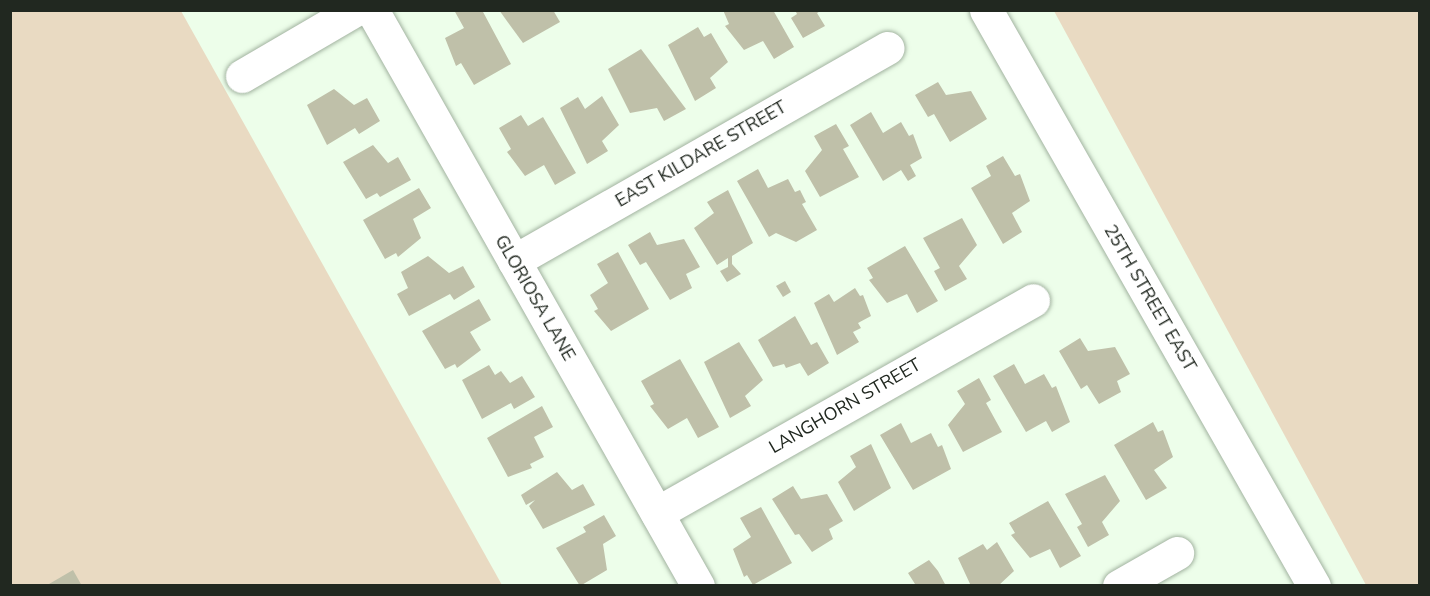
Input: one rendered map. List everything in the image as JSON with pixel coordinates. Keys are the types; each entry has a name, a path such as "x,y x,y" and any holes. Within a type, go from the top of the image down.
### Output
{"street":[{"path":"242,76 355,10"},
{"name":"GLORIOSA LANE","path":"372,10 698,585"},
{"name":"25TH STREET EAST","path":"986,10 1314,585"},
{"name":"EAST KILDARE STREET","path":"514,261 888,48"},
{"name":"LANGHORN STREET","path":"657,513 1033,300"},
{"path":"1119,585 1177,553"}],"shaded area":[{"path":"10,11 181,11 502,585 11,585"},
{"path":"1054,11 1419,11 1419,585 1366,585"}],"building":[{"path":"454,10 482,10 511,64 474,85 461,63 456,66 445,38 464,28"},
{"path":"499,10 553,10 560,22 523,43"},
{"path":"723,10 773,10 794,47 774,59 763,41 744,50 725,26 729,24"},
{"path":"795,10 822,10 817,13 825,26 803,38 791,18 797,14"},
{"path":"698,27 704,37 711,33 728,62 710,78 716,88 695,101 668,45"},
{"path":"641,49 686,109 664,121 657,108 630,113 608,69"},
{"path":"938,82 946,95 971,91 987,119 950,142 934,114 928,117 915,95"},
{"path":"334,89 354,105 367,98 380,121 359,134 355,128 327,145 307,105"},
{"path":"602,96 619,125 602,141 608,151 587,164 560,108 578,97 585,109"},
{"path":"871,112 883,133 901,122 909,136 913,134 922,158 910,165 916,176 908,181 901,170 883,181 850,125"},
{"path":"521,115 528,126 543,117 576,173 555,185 544,165 525,176 507,152 511,149 499,128"},
{"path":"836,124 849,146 843,149 859,177 820,197 805,171 822,150 814,136"},
{"path":"373,145 388,163 398,157 411,180 380,197 377,193 366,199 343,162"},
{"path":"1003,156 1015,176 1020,174 1030,201 1012,213 1022,232 1003,244 971,188 991,176 986,166"},
{"path":"758,169 768,188 788,179 795,192 800,190 806,202 802,204 817,230 796,242 776,233 769,237 737,181"},
{"path":"419,188 431,208 413,219 421,238 398,257 396,253 385,259 363,220"},
{"path":"728,190 753,243 732,256 732,264 741,274 727,282 720,271 728,267 728,258 717,265 694,228 714,213 707,202"},
{"path":"962,218 977,245 959,266 967,279 945,291 934,271 940,268 923,238"},
{"path":"650,232 657,245 684,239 700,267 686,274 692,288 670,300 646,262 640,265 628,245"},
{"path":"905,246 938,301 917,313 907,294 887,303 869,280 873,278 867,268"},
{"path":"618,252 649,309 611,331 594,311 598,309 590,295 608,283 597,264"},
{"path":"428,256 449,273 463,266 475,287 454,300 450,294 409,316 397,294 408,288 401,272"},
{"path":"785,281 791,292 783,297 776,286"},
{"path":"855,288 860,296 863,295 871,316 858,323 861,328 853,332 859,342 837,355 814,303 829,294 834,302"},
{"path":"479,299 491,320 470,332 481,350 457,368 455,364 445,369 422,331"},
{"path":"795,316 811,345 817,342 829,363 808,376 800,363 786,368 784,364 773,367 758,340"},
{"path":"1080,338 1088,351 1115,347 1130,374 1117,381 1121,392 1099,404 1087,385 1081,389 1059,351"},
{"path":"739,342 763,380 745,396 751,406 730,418 704,362"},
{"path":"680,359 719,427 698,438 687,418 668,429 650,406 654,404 641,381"},
{"path":"1014,364 1025,384 1044,374 1052,388 1056,386 1070,422 1052,432 1046,421 1026,432 993,376"},
{"path":"489,365 495,375 501,371 510,383 522,376 535,397 514,409 511,403 482,419 462,380"},
{"path":"979,378 991,400 986,403 1002,432 963,452 948,425 965,404 957,391"},
{"path":"542,406 553,427 534,437 544,457 530,464 532,468 508,477 487,438"},
{"path":"1153,422 1158,432 1163,430 1173,457 1154,470 1167,488 1146,500 1114,445"},
{"path":"901,423 911,443 931,433 938,447 942,445 951,469 913,490 880,435"},
{"path":"871,444 891,488 854,511 838,482 856,467 850,456"},
{"path":"557,472 572,490 583,484 595,505 543,529 529,506 535,500 526,505 521,495"},
{"path":"1105,475 1120,501 1102,522 1109,535 1088,547 1077,527 1082,524 1065,494"},
{"path":"793,486 801,499 827,494 843,521 829,529 833,539 812,552 799,534 795,535 772,499"},
{"path":"1048,501 1081,556 1060,568 1050,549 1030,558 1011,535 1015,533 1009,523"},
{"path":"761,507 792,563 753,585 747,575 744,577 733,549 751,537 740,518"},
{"path":"604,515 616,536 603,544 607,570 580,586 556,548 586,532 583,527"},
{"path":"997,542 1014,571 998,586 971,586 958,558 983,544 987,550"},
{"path":"929,560 946,586 912,586 915,584 908,573"},
{"path":"73,570 82,586 50,586 49,584"}]}
